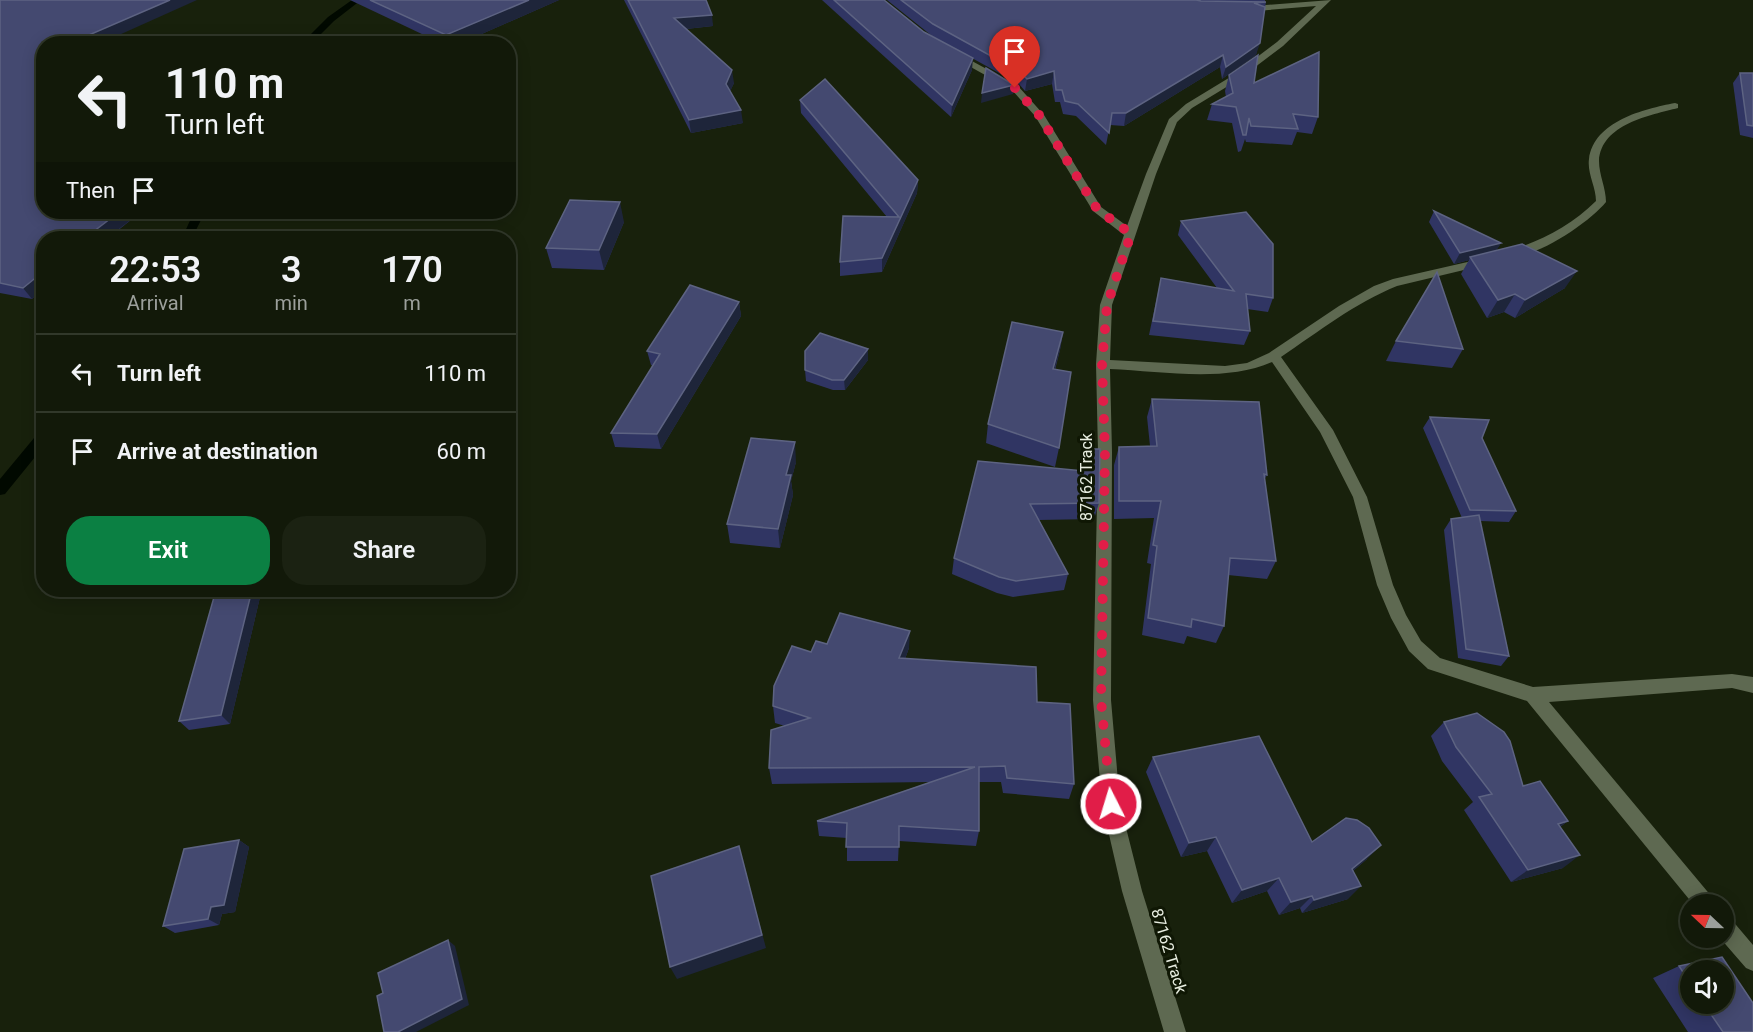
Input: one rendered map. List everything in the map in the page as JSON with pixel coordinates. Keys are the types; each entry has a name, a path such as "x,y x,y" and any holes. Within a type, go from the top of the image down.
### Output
{"street":[{"path":"1236,9 1325,2"},
{"name":"87162 Track","path":"1175,1032 1132,891 1111,804 1101,700 1105,452 1102,364 1107,305 1151,174 1173,121 1189,106 1235,78 1280,44 1325,2"},
{"path":"947,51 1015,88 1039,115 1097,209 1131,234"},
{"path":"1102,364 1225,370 1249,367 1274,356 1343,309 1386,286 1468,267 1540,246 1570,231 1601,202 1594,159 1600,143 1614,128 1636,114 1675,106"},
{"path":"1274,356 1326,430 1360,497 1385,585 1399,618 1415,646 1434,664 1533,695 1732,681 1753,685"},
{"path":"1533,695 1698,894"},
{"path":"1734,939 1753,961"}],"building":[{"path":"0,0 170,0 87,36 36,36 36,219 110,219 94,231 36,231 36,277 23,288 0,283"},
{"path":"370,0 529,0 446,35"},
{"path":"628,0 706,0 712,15 674,18 732,70 726,84 741,110 689,120"},
{"path":"834,0 884,0 924,32 973,58 952,105"},
{"path":"901,0 1266,2 1254,3 1265,7 1260,43 1226,67 1223,55 1126,113 1112,113 1109,133 1078,104 1065,101 1062,90 1056,90 1054,71 1027,79 1020,72 933,24"},
{"path":"1319,52 1318,117 1293,114 1298,129 1251,126 1249,118 1246,135 1243,135 1236,107 1212,104 1233,93 1229,75 1258,55 1254,83"},
{"path":"986,68 1014,85 982,93"},
{"path":"1740,73 1753,73 1753,126 1747,125"},
{"path":"825,79 918,180 882,258 840,262 843,216 899,217 800,100"},
{"path":"570,200 620,202 599,250 546,248"},
{"path":"1434,211 1501,243 1460,253"},
{"path":"1246,212 1273,244 1273,298 1246,294 1250,331 1153,321 1161,278 1234,291 1181,221"},
{"path":"1522,244 1577,271 1525,300 1515,294 1498,300 1470,257"},
{"path":"1437,272 1463,349 1396,341"},
{"path":"690,285 739,302 657,434 611,433 660,354 647,351"},
{"path":"1012,322 1063,332 1053,369 1071,372 1059,448 988,424"},
{"path":"820,333 868,349 844,380 832,380 805,370 805,351"},
{"path":"1152,399 1259,402 1267,475 1264,474 1276,561 1230,558 1224,626 1192,619 1191,627 1148,618 1157,546 1153,545 1161,501 1119,501 1119,447 1157,446"},
{"path":"1430,417 1489,420 1482,438 1516,511 1470,510"},
{"path":"751,438 795,442 786,475 791,475 778,529 727,524"},
{"path":"1089,449 1100,449 1099,503 1030,504 1068,574 1016,581 999,577 954,558 978,461 1084,471"},
{"path":"1479,515 1509,656 1466,649 1451,519"},
{"path":"214,597 250,597 221,715 179,721"},
{"path":"840,613 910,631 899,658 1036,667 1037,702 1070,704 1074,784 1007,778 1005,766 979,767 979,831 899,826 899,847 846,847 847,823 817,821 975,767 769,768 771,730 810,718 773,706 774,686 792,646 811,652 816,641 827,644"},
{"path":"1477,713 1504,732 1510,741 1523,786 1540,781 1568,821 1558,824 1580,855 1528,870 1479,797 1492,794 1456,747 1444,722"},
{"path":"1259,736 1312,842 1346,818 1357,820 1369,828 1381,845 1352,869 1361,886 1314,900 1312,896 1291,902 1279,878 1242,890 1216,837 1189,843 1153,757"},
{"path":"239,840 224,905 211,907 208,919 163,926 184,849"},
{"path":"739,846 762,935 670,967 651,876"},
{"path":"448,940 462,999 398,1032 384,1032 377,996 383,993 378,973"},
{"path":"1722,957 1724,960 1708,960"},
{"path":"1734,975 1753,1003 1753,1032 1723,1032 1711,1014 1734,1014"}],"waterway":[{"path":"313,36 331,19 357,0"},
{"path":"190,231 196,219"},
{"path":"0,490 36,445"}],"route":[{"path":"1015,88 1039,115 1097,209 1102,215 1131,234 1107,305 1102,364 1105,452 1101,700 1111,804"}]}
